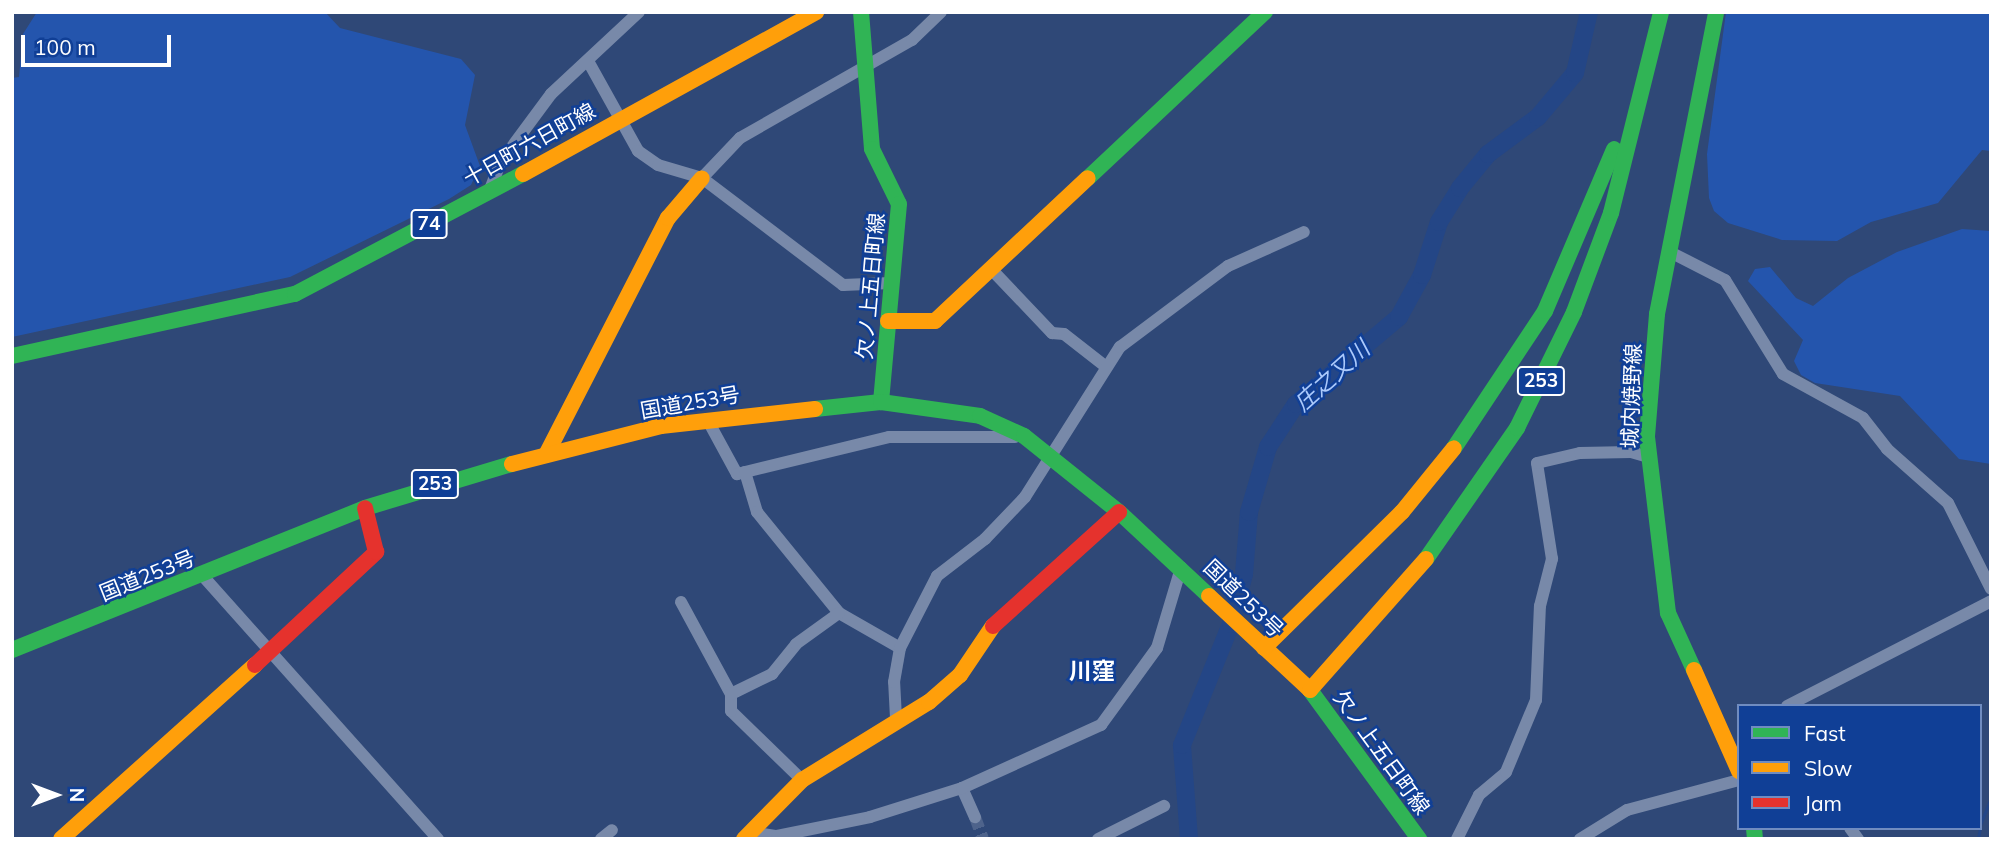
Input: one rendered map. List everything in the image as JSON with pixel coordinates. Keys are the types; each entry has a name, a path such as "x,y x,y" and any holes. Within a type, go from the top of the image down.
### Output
{"main road":[{"name":"十日町六日町線","path":"12,356 295,294 343,273 491,187 816,12"},
{"name":"欠ノ上五日町線","path":"861,12 872,149 899,204 881,402"},
{"path":"888,321 935,321 993,271 1265,12"},
{"name":"城内焼野線","path":"1716,12 1668,251 1650,373 1649,457 1668,613 1734,743"},
{"name":"253","path":"1264,648 1402,512 1480,415 1509,370 1545,311 1600,191 1661,13"},
{"name":"253","path":"1310,690 1409,583 1517,428 1574,312 1611,213 1661,13"},
{"path":"546,455 668,218 702,178"},
{"name":"国道253号","path":"12,650 365,508 546,455 707,418 881,402 980,416 1024,436 1119,512 1310,690"},
{"path":"61,839 270,652 376,552 365,508"},
{"path":"747,835 802,780 896,718 929,702 960,675 1001,614 1119,512"},
{"name":"欠ノ上五日町線","path":"1310,690 1419,839"}],"street":[{"path":"702,178 740,138 864,70 912,40 941,12"},
{"path":"491,187 500,163 551,94 634,14"},
{"path":"588,61 617,119 638,151 658,165 702,178 844,285 891,283"},
{"path":"896,718 900,648 937,576 985,539 1026,497 1105,366 1120,347 1228,266 1304,232"},
{"path":"1668,251 1725,280 1783,374 1863,418 1887,449 1931,485 1959,522 1991,589"},
{"path":"993,271 1052,333 1064,334 1105,366"},
{"path":"707,418 737,474 890,437 1024,436"},
{"path":"1457,839 1479,794 1506,772 1536,700 1540,606 1552,559 1537,463 1580,453 1631,452 1649,457"},
{"path":"745,472 757,512 839,613 900,648"},
{"path":"747,835 777,836 870,817 962,788 1101,724 1157,648 1181,568"},
{"path":"202,575 438,839"},
{"path":"1791,704 1991,601"},
{"path":"681,602 731,694 732,711 802,780"},
{"path":"731,694 772,674 796,644 839,613"},
{"path":"1580,839 1595,834 1627,810 1737,781"},
{"path":"962,788 975,817"},
{"path":"1098,839 1164,806"},
{"path":"601,839 612,830"}],"shaded area":[{"path":"37,12 325,12 340,28 461,59 475,75 465,125 480,166 471,185 449,199 290,277 12,337 12,78 19,77 23,34"},
{"path":"1726,12 1991,12 1991,151 1982,150 1938,203 1871,222 1837,241 1782,240 1728,223 1714,211 1709,198 1707,154"},
{"path":"1962,229 1991,231 1991,464 1959,459 1900,396 1815,383 1801,375 1794,361 1803,340 1748,281 1755,269 1770,267 1796,298 1813,306 1848,278 1897,252"}],"waterway":[{"name":"庄之又川","path":"1189,839 1182,745 1231,624 1244,574 1249,512 1268,447 1296,404 1399,317 1422,275 1439,222 1460,188 1488,154 1538,117 1575,73 1589,12"},
{"path":"1982,820 1991,798"},
{"path":"1978,839 1980,830"}],"tunnel":[{"path":"975,817 983,839"}],"traffic: fast":[{"path":"861,12 872,149 899,204 881,402"},
{"path":"1088,178 1265,12"},
{"path":"1426,559 1517,428 1574,312 1611,213 1661,12"},
{"path":"1694,670 1668,613 1647,436 1657,314 1716,12"},
{"path":"1454,448 1545,311 1614,149"},
{"path":"12,356 295,294 523,174"},
{"path":"815,409 881,402 980,416 1024,436 1119,512 1209,596"},
{"path":"12,650 365,508 512,464"},
{"path":"1310,690 1419,839"},
{"path":"1754,830 1755,839"}],"traffic: slow":[{"path":"523,174 816,12"},
{"path":"546,455 668,218 702,178"},
{"path":"888,321 935,321 1088,178"},
{"path":"512,464 661,426 815,409"},
{"path":"1264,648 1402,512 1454,448"},
{"path":"1209,596 1310,690 1426,559"},
{"path":"744,839 802,780 929,702 960,675 993,626"},
{"path":"61,839 255,665"},
{"path":"1694,670 1737,767"}],"traffic: jam":[{"path":"255,665 376,552 365,508"},
{"path":"993,626 1119,512"}],"district":[{"name":"川窪","path":"1092,671"}]}
